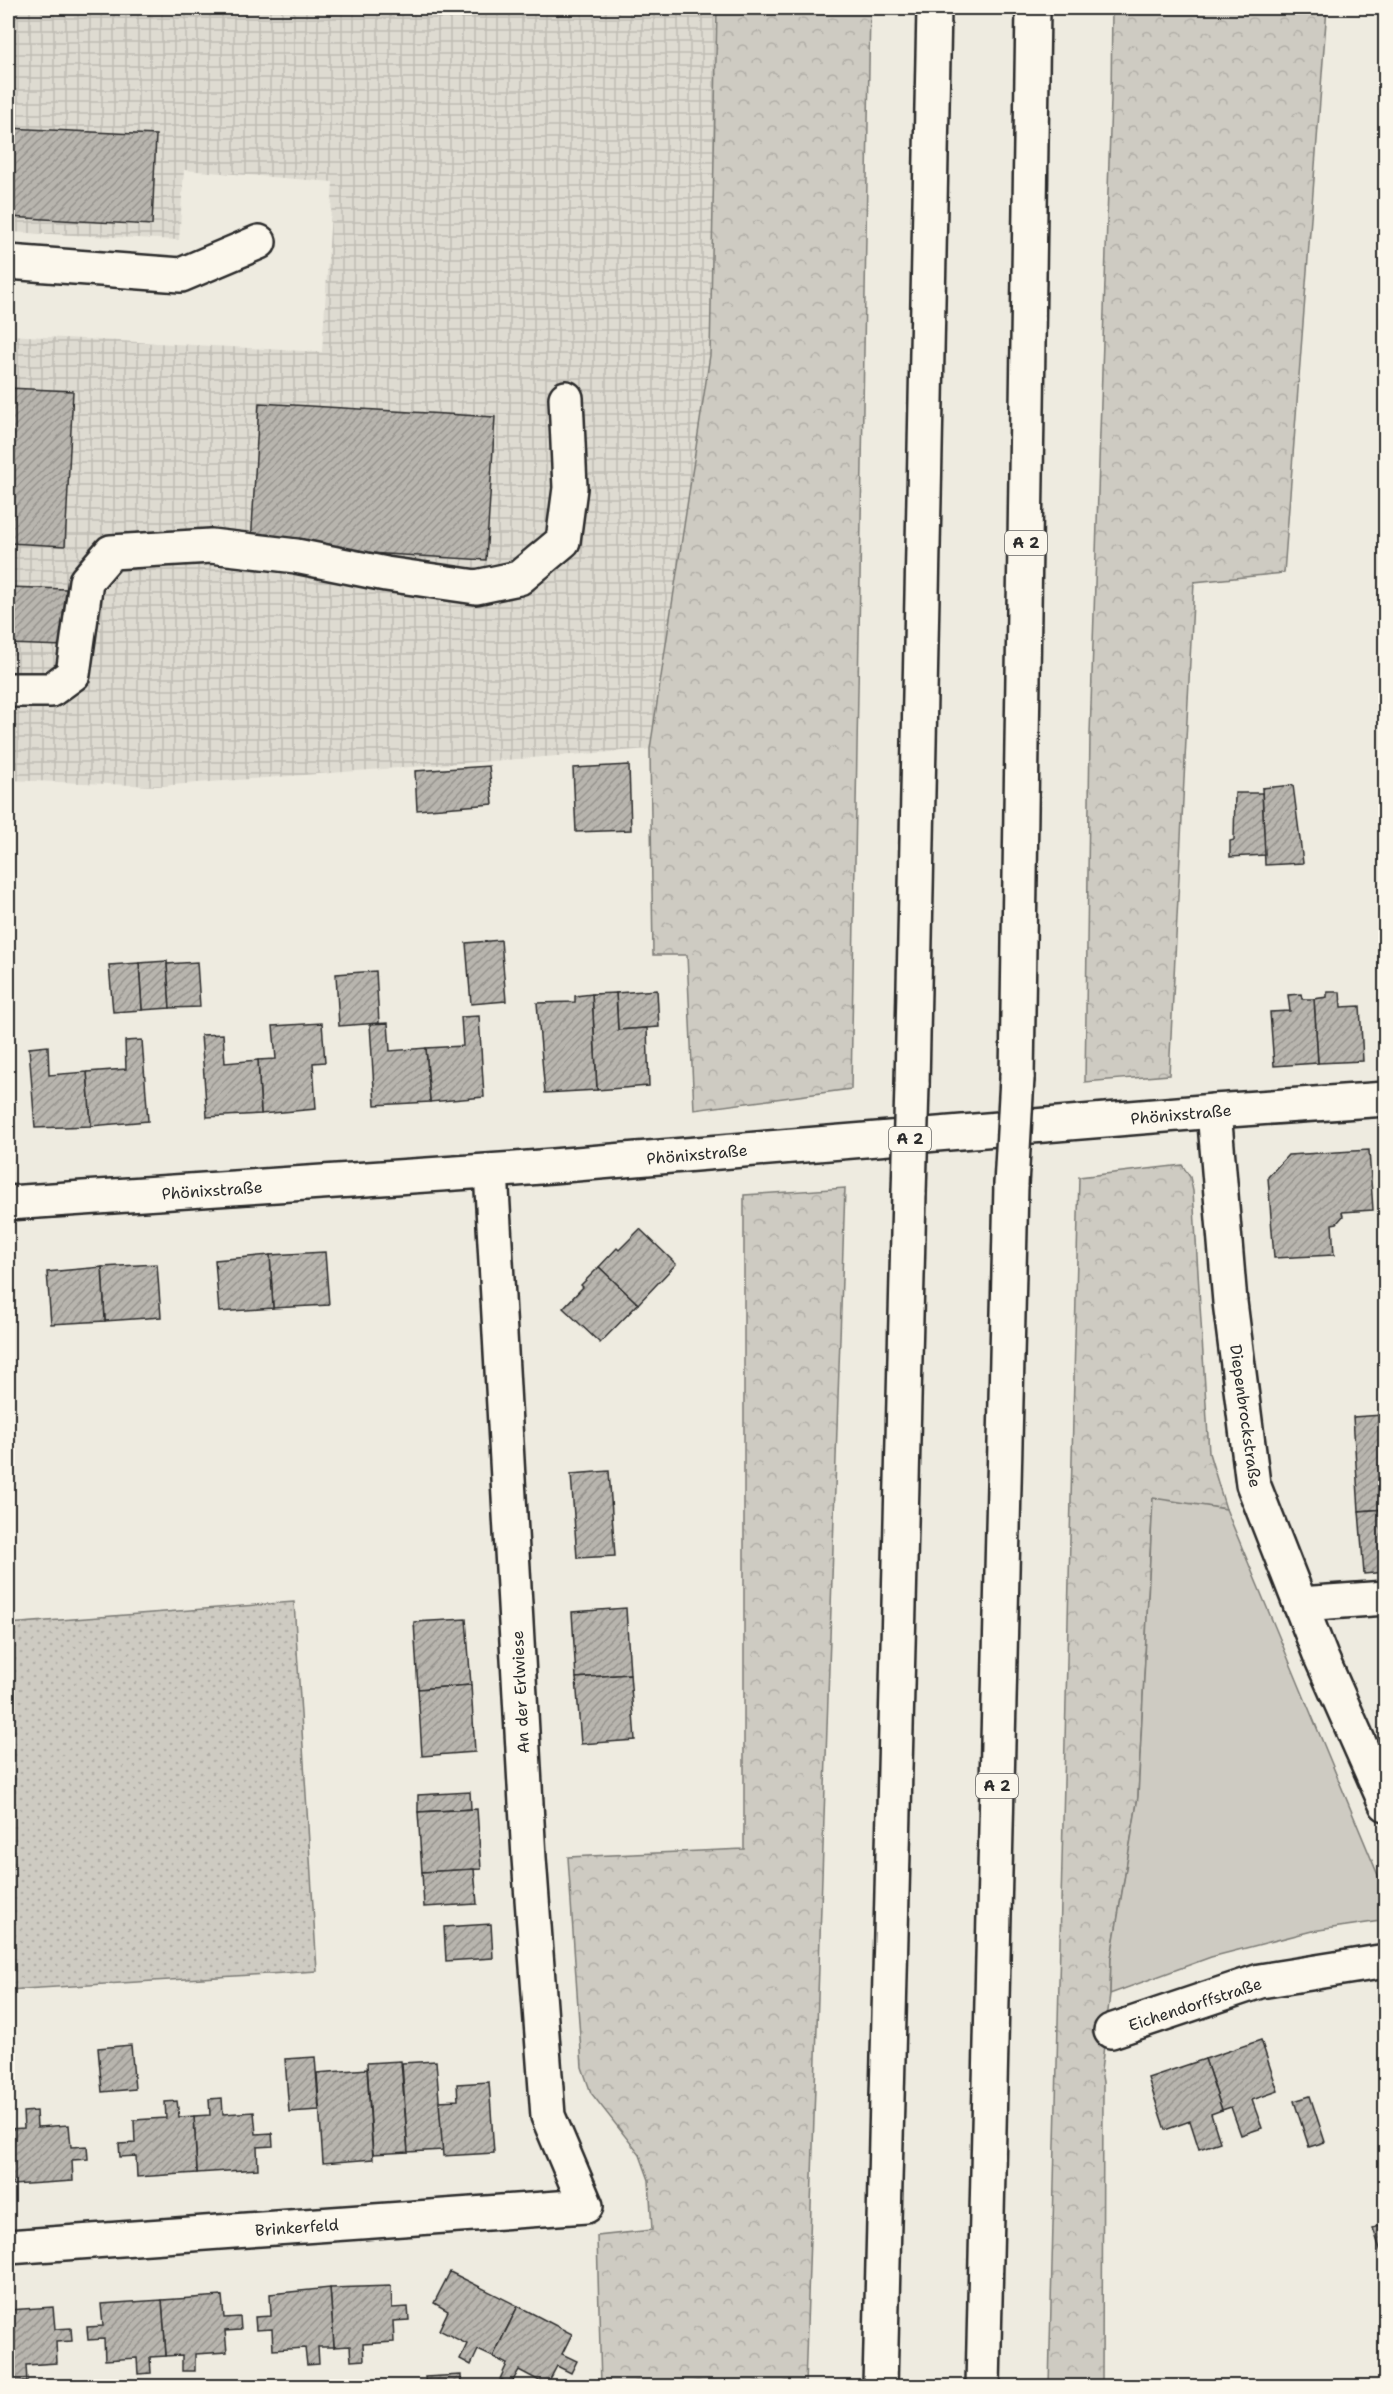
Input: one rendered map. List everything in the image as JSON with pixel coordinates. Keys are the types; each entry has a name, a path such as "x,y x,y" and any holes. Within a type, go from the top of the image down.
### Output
{"main road":[{"name":"A 2","path":"880,2386 912,1085 934,8"},
{"name":"A 2","path":"983,2386 1011,1185 1017,1078 1033,8"},
{"path":"8,262 181,275 259,242"},
{"path":"8,690 51,690 73,674 86,581 111,552 211,546 296,556 386,574 476,587 519,578 563,541 570,488 566,398"},
{"name":"Phönixstraße","path":"8,1203 491,1171 1214,1111 1386,1100"},
{"name":"Diepenbrockstraße","path":"1214,1111 1230,1302 1253,1484 1300,1604 1386,1804"},
{"name":"An der Erlwiese","path":"491,1171 529,1858 548,2116 586,2206"},
{"path":"1300,1604 1386,1598"},
{"name":"Eichendorffstraße","path":"1111,2031 1260,1981 1386,1961"},
{"name":"Brinkerfeld","path":"8,2247 586,2206"}],"shaded area":[{"path":"8,8 717,8 710,355 650,749 158,786 8,780 8,335 322,352 333,182 184,170 179,240 8,232"}],"green space":[{"path":"717,8 870,8 851,1089 694,1110 687,955 653,955 650,749 710,355"},
{"path":"1112,8 1327,8 1284,573 1194,582 1169,1075 1085,1082 1090,735"},
{"path":"1182,1165 1190,1177 1193,1191 1209,1453 1226,1509 1153,1499 1138,1797 1111,1958 1110,1994 1101,2071 1103,2082 1102,2386 1049,2386 1079,1177"},
{"path":"845,1188 805,2386 601,2386 597,2236 652,2230 649,2180 640,2155 591,2093 582,2067 568,1857 744,1849 744,1195"},
{"path":"1153,1498 1226,1509 1385,1892 1385,1906 1380,1921 1312,1931 1211,1957 1110,1994 1111,1958 1138,1797"},
{"path":"294,1602 317,1971 8,1990 8,1624"}],"building":[{"path":"8,128 156,135 152,225 8,217"},
{"path":"8,388 73,391 65,546 8,543"},
{"path":"259,403 495,417 486,560 251,546"},
{"path":"8,587 66,589 64,646 8,644"},
{"path":"629,765 631,830 576,832 573,768"},
{"path":"489,766 493,804 417,810 415,771"},
{"path":"1293,785 1303,863 1265,865 1262,788"},
{"path":"1235,793 1262,793 1265,855 1230,857 1230,841 1234,840"},
{"path":"501,940 506,1001 471,1004 466,943"},
{"path":"167,961 170,1008 142,1010 139,963"},
{"path":"197,962 200,1007 170,1008 167,964"},
{"path":"139,963 142,1010 113,1012 109,965"},
{"path":"376,971 379,1023 339,1026 336,974"},
{"path":"657,990 659,1027 618,1030 616,993"},
{"path":"1327,992 1340,992 1341,1007 1360,1006 1363,1061 1318,1063 1314,999 1327,997"},
{"path":"616,993 618,1030 647,1028 649,1086 597,1090 592,994"},
{"path":"592,994 597,1090 545,1093 537,1003 575,1002 575,996"},
{"path":"1301,994 1302,999 1314,999 1318,1063 1274,1066 1270,1012 1290,1011 1288,995"},
{"path":"479,1016 484,1097 430,1102 426,1048 463,1046 461,1017"},
{"path":"322,1023 325,1062 313,1063 316,1109 261,1114 258,1060 276,1059 273,1026"},
{"path":"388,1023 390,1051 426,1048 430,1102 375,1105 370,1024"},
{"path":"223,1034 225,1063 258,1060 261,1114 207,1117 201,1035"},
{"path":"142,1040 148,1121 91,1126 87,1072 126,1069 125,1041"},
{"path":"48,1046 49,1075 87,1072 91,1126 35,1128 29,1048"},
{"path":"1369,1150 1373,1210 1342,1212 1343,1216 1337,1223 1332,1224 1334,1255 1274,1258 1268,1177 1288,1155"},
{"path":"640,1229 676,1264 638,1304 599,1267"},
{"path":"325,1252 329,1305 273,1308 270,1255"},
{"path":"270,1255 273,1308 219,1312 215,1260"},
{"path":"157,1264 161,1317 105,1321 102,1267"},
{"path":"102,1267 105,1321 51,1324 47,1272"},
{"path":"599,1267 638,1304 600,1343 563,1308"},
{"path":"1382,1415 1386,1509 1359,1511 1353,1417"},
{"path":"609,1471 615,1556 577,1558 571,1474"},
{"path":"1386,1509 1386,1572 1364,1574 1359,1511"},
{"path":"626,1608 630,1674 576,1678 572,1612"},
{"path":"466,1619 471,1685 418,1689 414,1622"},
{"path":"630,1674 635,1740 581,1744 576,1678"},
{"path":"471,1685 475,1752 422,1756 418,1689"},
{"path":"470,1792 471,1809 418,1812 418,1795"},
{"path":"477,1809 481,1869 422,1872 418,1812"},
{"path":"474,1869 477,1904 424,1907 422,1872"},
{"path":"491,1924 493,1958 446,1961 444,1927"},
{"path":"1261,2040 1278,2091 1252,2100 1262,2128 1241,2135 1231,2107 1222,2110 1205,2059"},
{"path":"131,2045 135,2089 102,2092 98,2048"},
{"path":"315,2057 319,2110 289,2112 285,2059"},
{"path":"1205,2059 1222,2110 1211,2114 1220,2142 1199,2149 1190,2121 1165,2130 1148,2078"},
{"path":"401,2061 408,2152 373,2154 367,2063"},
{"path":"436,2061 443,2150 408,2152 402,2063"},
{"path":"367,2069 373,2159 323,2163 317,2073"},
{"path":"489,2082 494,2153 443,2156 439,2101 458,2100 457,2084"},
{"path":"1310,2096 1325,2142 1309,2147 1294,2101"},
{"path":"222,2098 223,2114 254,2112 256,2134 272,2133 273,2146 257,2147 258,2169 197,2173 194,2116 210,2115 209,2099"},
{"path":"177,2101 179,2117 194,2116 197,2173 137,2177 136,2156 120,2157 119,2144 135,2143 134,2120 166,2118 165,2102"},
{"path":"36,2111 37,2127 69,2125 71,2147 87,2146 88,2159 72,2160 73,2181 12,2185 9,2129 24,2128 23,2112"},
{"path":"8,2129 12,2185 8,2185"},
{"path":"1386,2224 1386,2267 1373,2228"},
{"path":"450,2272 518,2306 493,2357 478,2350 471,2365 460,2359 467,2344 439,2330 448,2311 434,2303"},
{"path":"391,2286 392,2308 408,2307 409,2320 393,2321 394,2342 363,2344 364,2360 351,2361 350,2346 334,2347 330,2288"},
{"path":"330,2288 334,2347 318,2347 319,2364 307,2365 305,2348 273,2350 272,2329 256,2330 255,2317 271,2316 270,2294"},
{"path":"222,2296 224,2318 240,2317 241,2330 225,2331 227,2352 195,2354 195,2371 182,2371 182,2355 166,2356 162,2300"},
{"path":"162,2300 166,2356 150,2357 151,2373 138,2374 137,2358 105,2360 104,2339 88,2340 87,2327 103,2326 101,2304"},
{"path":"518,2306 572,2334 562,2354 577,2361 571,2373 557,2366 547,2385 519,2370 511,2384 500,2379 507,2364 493,2357"},
{"path":"53,2307 55,2329 71,2328 72,2341 56,2342 57,2363 26,2365 27,2382 14,2383 13,2367 8,2367 8,2310"},
{"path":"461,2375 461,2386 426,2386 425,2377"}]}
